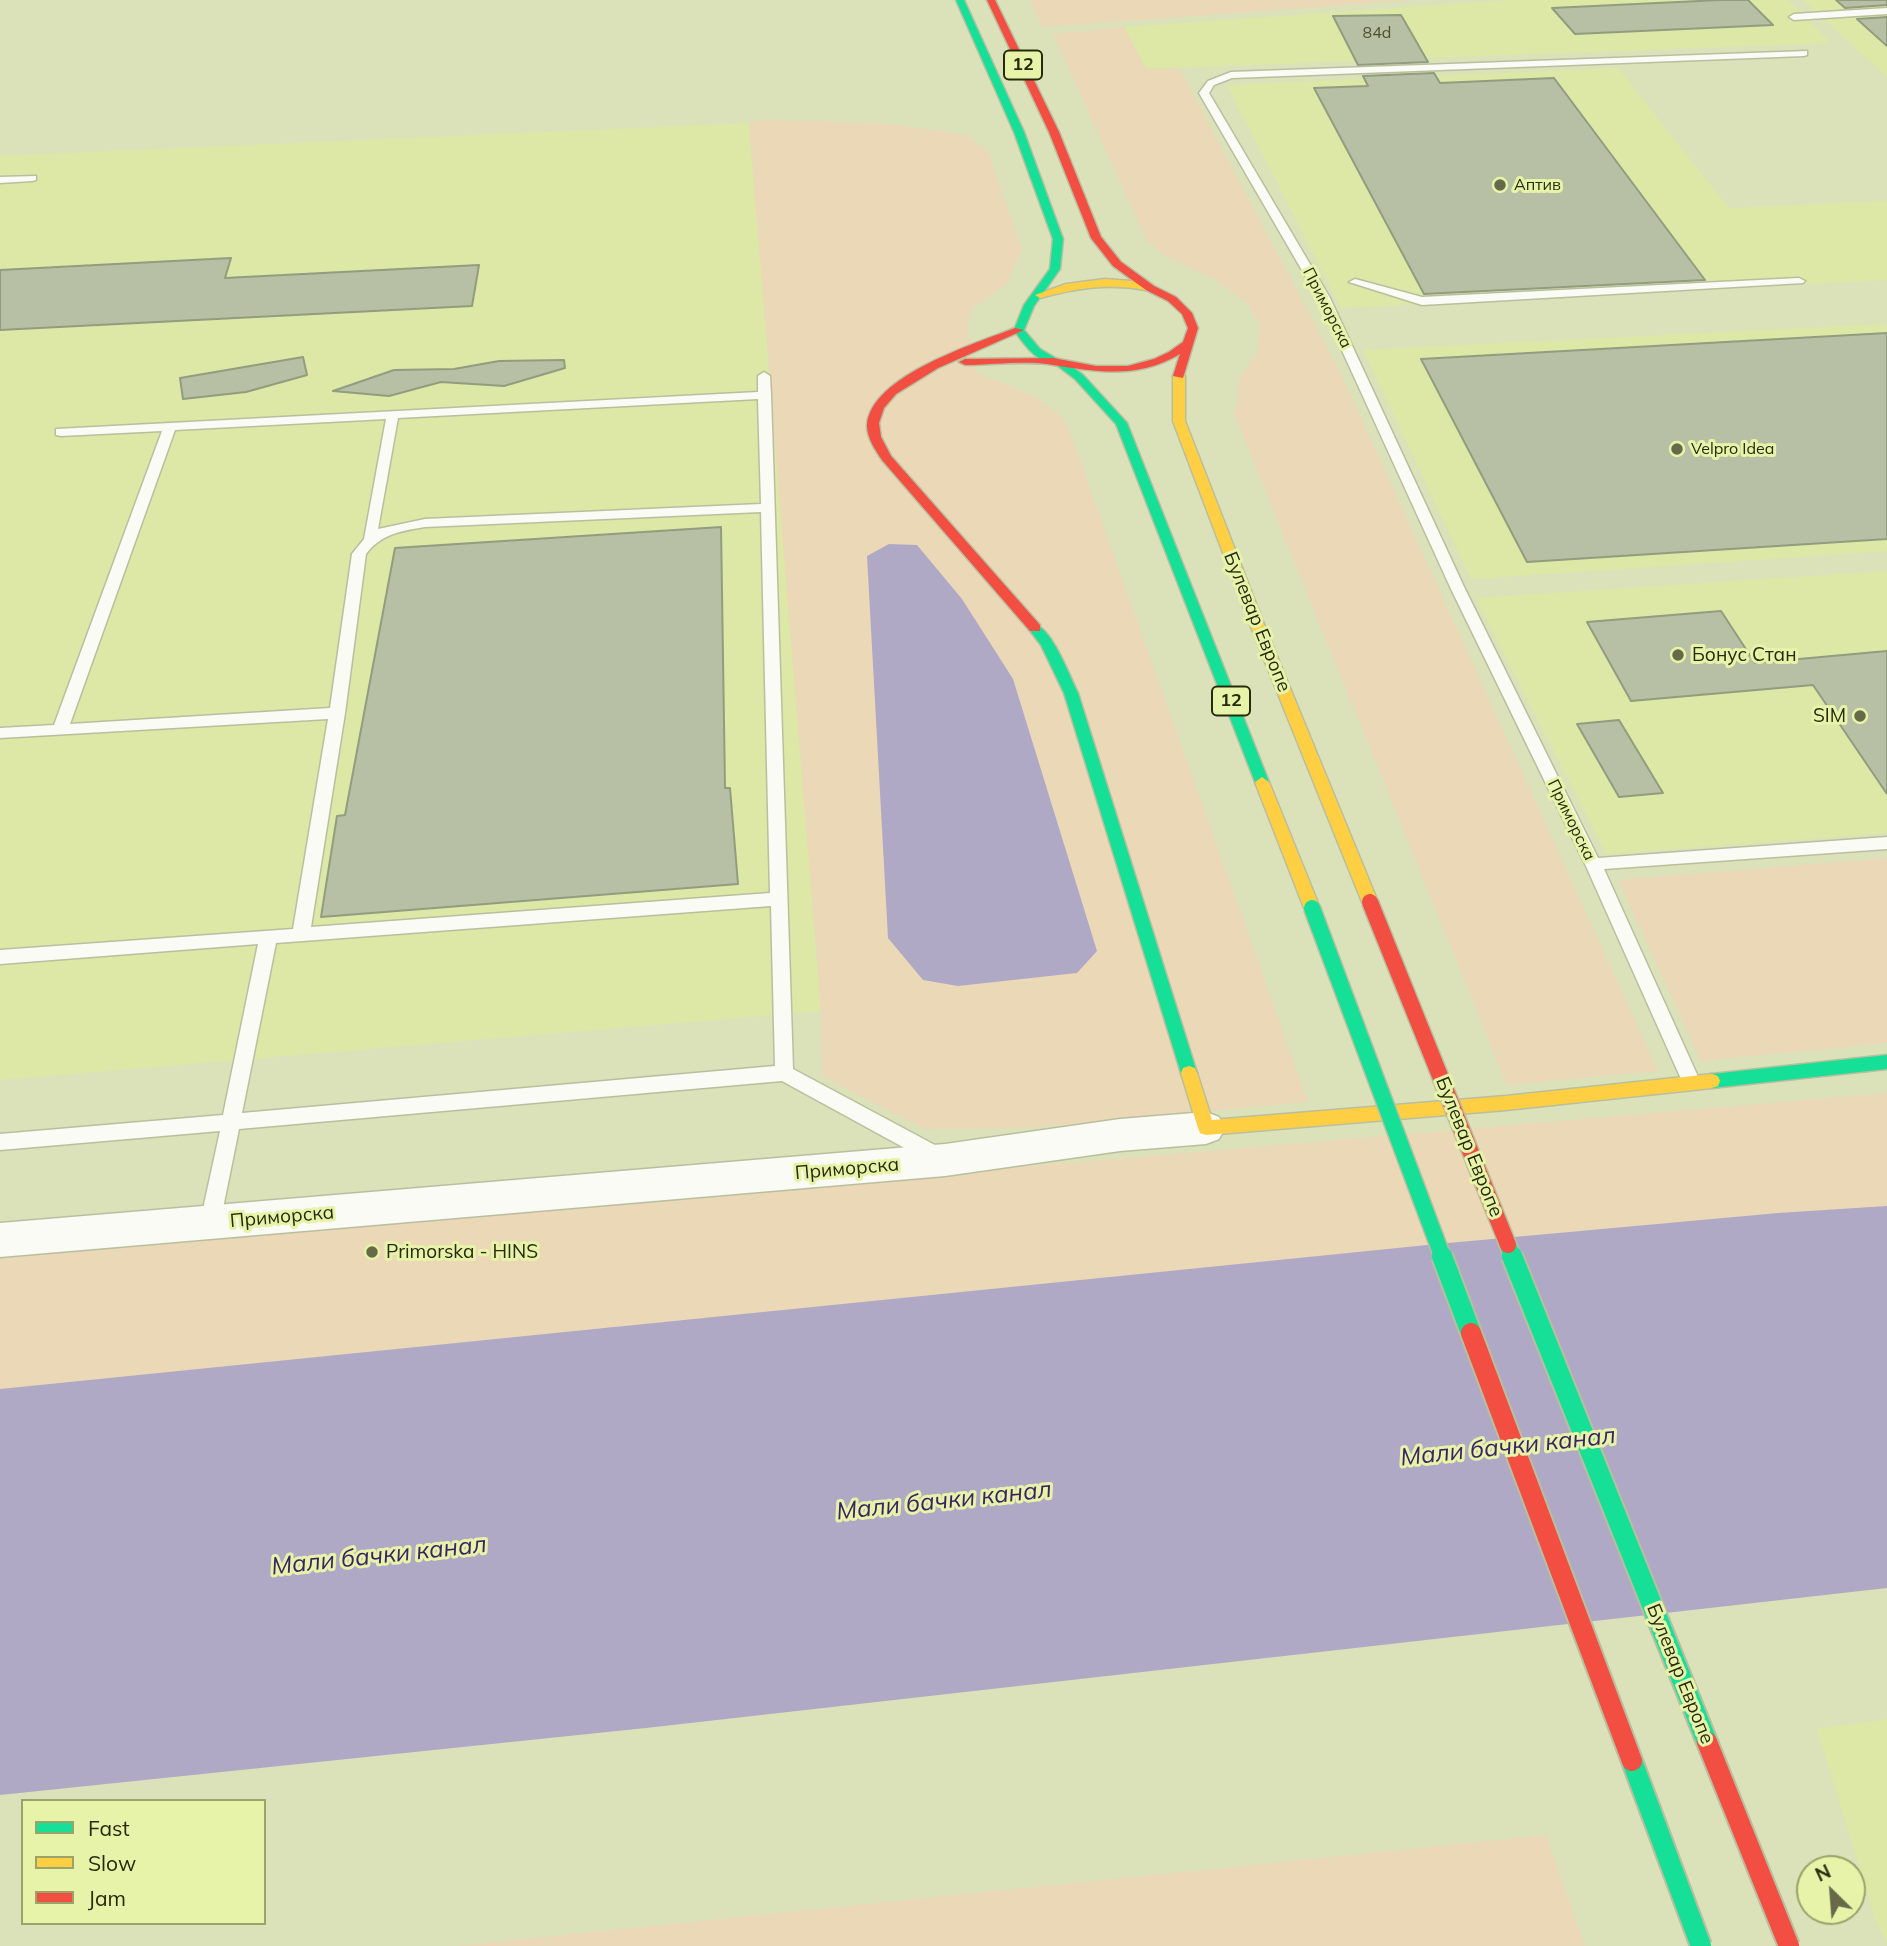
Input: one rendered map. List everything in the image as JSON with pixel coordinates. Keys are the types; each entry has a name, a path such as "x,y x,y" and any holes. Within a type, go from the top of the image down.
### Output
{"main road":[{"name":"12","path":"960,0 1019,132 1062,254 1060,268 1040,295 1025,308 1019,319 1019,330 1036,351 1091,388 1121,423 1312,908 1701,1946"},
{"name":"Булевар Европе","path":"991,0 1054,132 1096,238 1117,264 1150,288 1172,299 1187,313 1193,328 1178,381 1179,421 1260,632 1789,1946"},
{"name":"Булевар Европе","path":"1040,295 1058,287 1092,281 1128,283 1150,288"},
{"path":"1019,330 902,382 884,398 873,418 874,439 887,458 1022,611 1047,644 1065,681 1088,745 1206,1128"},
{"name":"12","path":"1057,363 1090,371 1121,372 1150,367 1173,357 1188,344"},
{"path":"942,364 995,360 1057,363"},
{"name":"Приморска","path":"1206,1128 1506,1103 1887,1062"}],"street":[{"name":"Приморска","path":"0,1240 945,1160 1120,1135 1206,1128"}],"lane":[{"path":"1794,17 1887,11"},
{"name":"Приморска","path":"1692,1081 1593,864 1458,589 1324,298 1205,93 1210,83 1231,75 1804,52"},
{"path":"0,180 32,178"},
{"path":"1355,282 1422,301 1799,281"},
{"path":"764,376 784,1073"},
{"path":"61,432 765,395"},
{"path":"300,934 337,713 359,554 370,538 393,414"},
{"path":"60,730 170,426"},
{"path":"370,538 394,528 425,523 768,508"},
{"path":"0,733 337,713"},
{"path":"1593,864 1887,843"},
{"path":"0,957 779,899"},
{"path":"210,1223 269,936"},
{"path":"0,1142 784,1073 945,1160"}],"shaded area":[{"path":"1029,0 1415,0 1042,27"},
{"path":"1512,0 1788,0 1831,43 1146,69 1124,27"},
{"path":"1803,0 1887,0 1887,77"},
{"path":"1124,27 1146,69 1180,69 1341,374 1658,1071 1507,1085 1235,416 1240,376 1257,354 1260,325 1248,304 1216,280 1167,257 1147,241 1053,34"},
{"path":"1618,68 1729,208 1887,201 1887,280 1341,308 1227,85"},
{"path":"761,120 881,123 967,135 988,152 1022,249 1006,285 972,308 967,326 977,373 1038,398 1066,421 1308,1102 1027,1128 925,1129 822,1076 821,1011 749,123","holes":["888,938 958,986 923,980"]},
{"path":"749,123 821,1011 0,1080 0,156"},
{"name":"Velpro Idea","path":"1887,324 1887,551 1471,579 1363,350"},
{"path":"1887,571 1887,833 1606,854 1476,598"},
{"path":"1887,858 1887,1043 1701,1061 1618,880"},
{"path":"1887,1093 1887,1206 1539,1235 0,1389 0,1254"},
{"path":"1887,1719 1887,1943 1876,1921 1866,1888 1866,1855 1856,1855 1817,1729"},
{"path":"1546,1835 1585,1946 455,1946"}],"water":[{"path":"889,544 917,545 962,599 1013,679 1097,951 1077,973 958,986 923,980 888,938 867,556"},
{"name":"Мали бачки канал","path":"1887,1206 1887,1588 646,1728 0,1795 0,1389 1437,1244 1778,1213"}],"building":[{"path":"1748,0 1773,25 1575,34 1552,8"},
{"path":"1836,0 1887,0 1887,5 1845,8"},
{"path":"1401,15 1428,62 1358,65 1333,16"},
{"path":"1887,17 1887,46 1857,19"},
{"name":"Аптив","path":"1434,73 1440,83 1554,78 1705,280 1424,294 1314,88 1368,86 1363,76"},
{"path":"231,258 225,278 479,265 472,306 0,330 0,270"},
{"name":"Velpro Idea","path":"1887,333 1887,539 1527,562 1421,359"},
{"path":"303,357 307,375 246,392 183,399 180,378"},
{"path":"564,360 565,368 504,386 441,382 389,396 333,391 394,370 454,369 499,361"},
{"path":"721,527 725,788 730,788 738,884 321,917 337,816 345,815 395,548"},
{"path":"1721,611 1755,663 1887,651 1887,794 1813,685 1631,701 1587,622"},
{"path":"1619,720 1663,793 1619,797 1577,724"}],"traffic: fast":[{"path":"960,0 1019,132 1058,239 1055,269 1023,316 1019,330 1036,351 1053,361"},
{"path":"1062,364 1079,377 1121,423 1262,782"},
{"path":"1035,628 1047,644 1071,693 1189,1073"},
{"path":"1312,908 1471,1333"},
{"path":"1712,1081 1887,1062"},
{"path":"1508,1245 1707,1742"},
{"path":"1632,1761 1701,1946"}],"traffic: slow":[{"path":"1040,295 1092,283 1146,287"},
{"path":"1179,376 1179,421 1260,632 1370,902"},
{"path":"1262,782 1312,908"},
{"path":"1189,1073 1206,1128 1506,1103 1712,1081"}],"traffic: jam":[{"path":"991,0 1054,132 1096,238 1117,264 1150,288 1172,299 1187,313 1193,328 1179,376"},
{"path":"1019,330 958,354 911,378 892,392 879,407 873,428 886,458 1035,628"},
{"path":"1062,364 1096,369 1128,369 1158,361 1188,344"},
{"path":"965,362 1053,361 1062,364"},
{"path":"1370,902 1508,1245"},
{"path":"1471,1333 1632,1761"},
{"path":"1707,1742 1789,1946"}],"place":[{"name":"Аптив","path":"1500,185"},
{"name":"Velpro Idea","path":"1677,449"},
{"name":"Бонус Стан","path":"1678,655"},
{"name":"SIM","path":"1860,716"},
{"name":"Primorska - HINS","path":"372,1252"}]}
